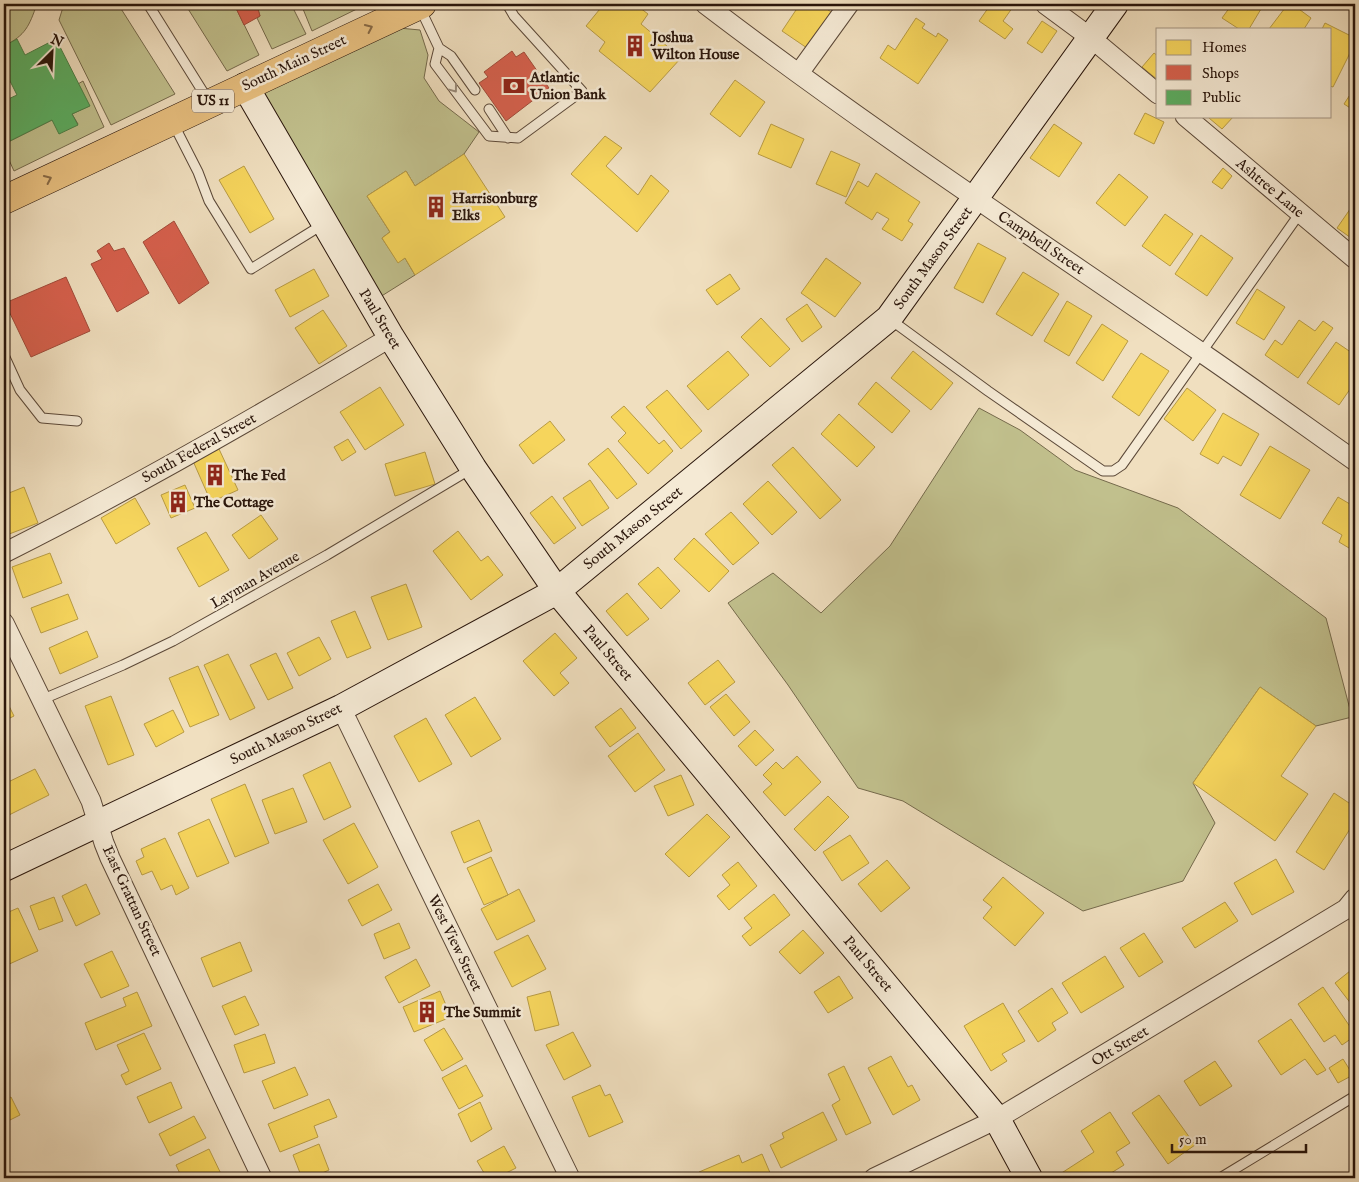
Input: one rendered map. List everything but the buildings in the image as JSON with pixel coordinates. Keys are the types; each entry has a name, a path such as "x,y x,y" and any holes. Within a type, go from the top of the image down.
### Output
{"main road":[{"name":"South Mason Street","path":"4,868 341,708 557,591 889,318 1114,4"},
{"name":"South Main Street","path":"4,200 420,5"},
{"name":"Paul Street","path":"245,86 391,337 473,468 557,591 997,1119 1029,1178"}],"street":[{"name":"Campbell Street","path":"705,4 976,199 1202,353 1355,461"},
{"path":"799,73 850,4"},
{"path":"1045,4 1091,38 1156,92"},
{"name":"Ashtree Lane","path":"1187,118 1355,259"},
{"name":"South Federal Street","path":"4,553 49,531 212,442 391,337"},
{"name":"East Grattan Street","path":"4,623 91,801 110,858 262,1178"},
{"name":"West View Street","path":"341,708 570,1178"},
{"name":"Ott Street","path":"874,1178 997,1119 1352,908"}],"lane":[{"path":"148,4 209,103"},
{"path":"439,48 435,64 489,136 518,138 582,91 514,16 507,4"},
{"path":"420,5 439,48 451,56 474,90"},
{"path":"489,110 508,138"},
{"path":"171,121 198,172 209,201 251,269 325,224"},
{"path":"889,318 988,392 1106,472 1118,469 1300,213"},
{"path":"4,355 20,390 42,418 77,422"},
{"name":"Layman Avenue","path":"41,700 173,642 327,555 473,468"},
{"path":"1220,1178 1355,1096"}],"shaded area":[{"path":"4,4 37,4 26,29 17,38 4,46"},
{"path":"64,4 118,4 175,94 111,125 59,20"},
{"path":"185,4 234,4 259,55 227,71"},
{"path":"269,4 279,4 282,9 292,6 306,34 272,49 257,18 260,16 258,9"},
{"path":"301,4 367,4 312,31"},
{"path":"399,28 420,30 428,55 424,78 439,101 479,132 464,154 415,186 406,171 367,196 390,232 382,238 398,262 405,258 415,275 380,297 259,94"},
{"path":"83,81 104,127 14,171 4,149 4,144 52,120 78,124 72,114 89,106 78,84"},
{"path":"979,408 1020,430 1075,470 1178,508 1326,618 1352,717 1316,726 1260,687 1193,783 1215,823 1183,881 1083,911 903,801 858,788 788,685 728,603 773,573 821,613 890,546"}],"place":[{"name":"Joshua Wilton House","path":"635,46"},
{"name":"Atlantic Union Bank","path":"514,86"},
{"name":"Harrisonburg Elks","path":"436,207"},
{"name":"The Fed","path":"215,475"},
{"name":"The Cottage","path":"178,502"},
{"name":"The Summit","path":"427,1012"}]}
